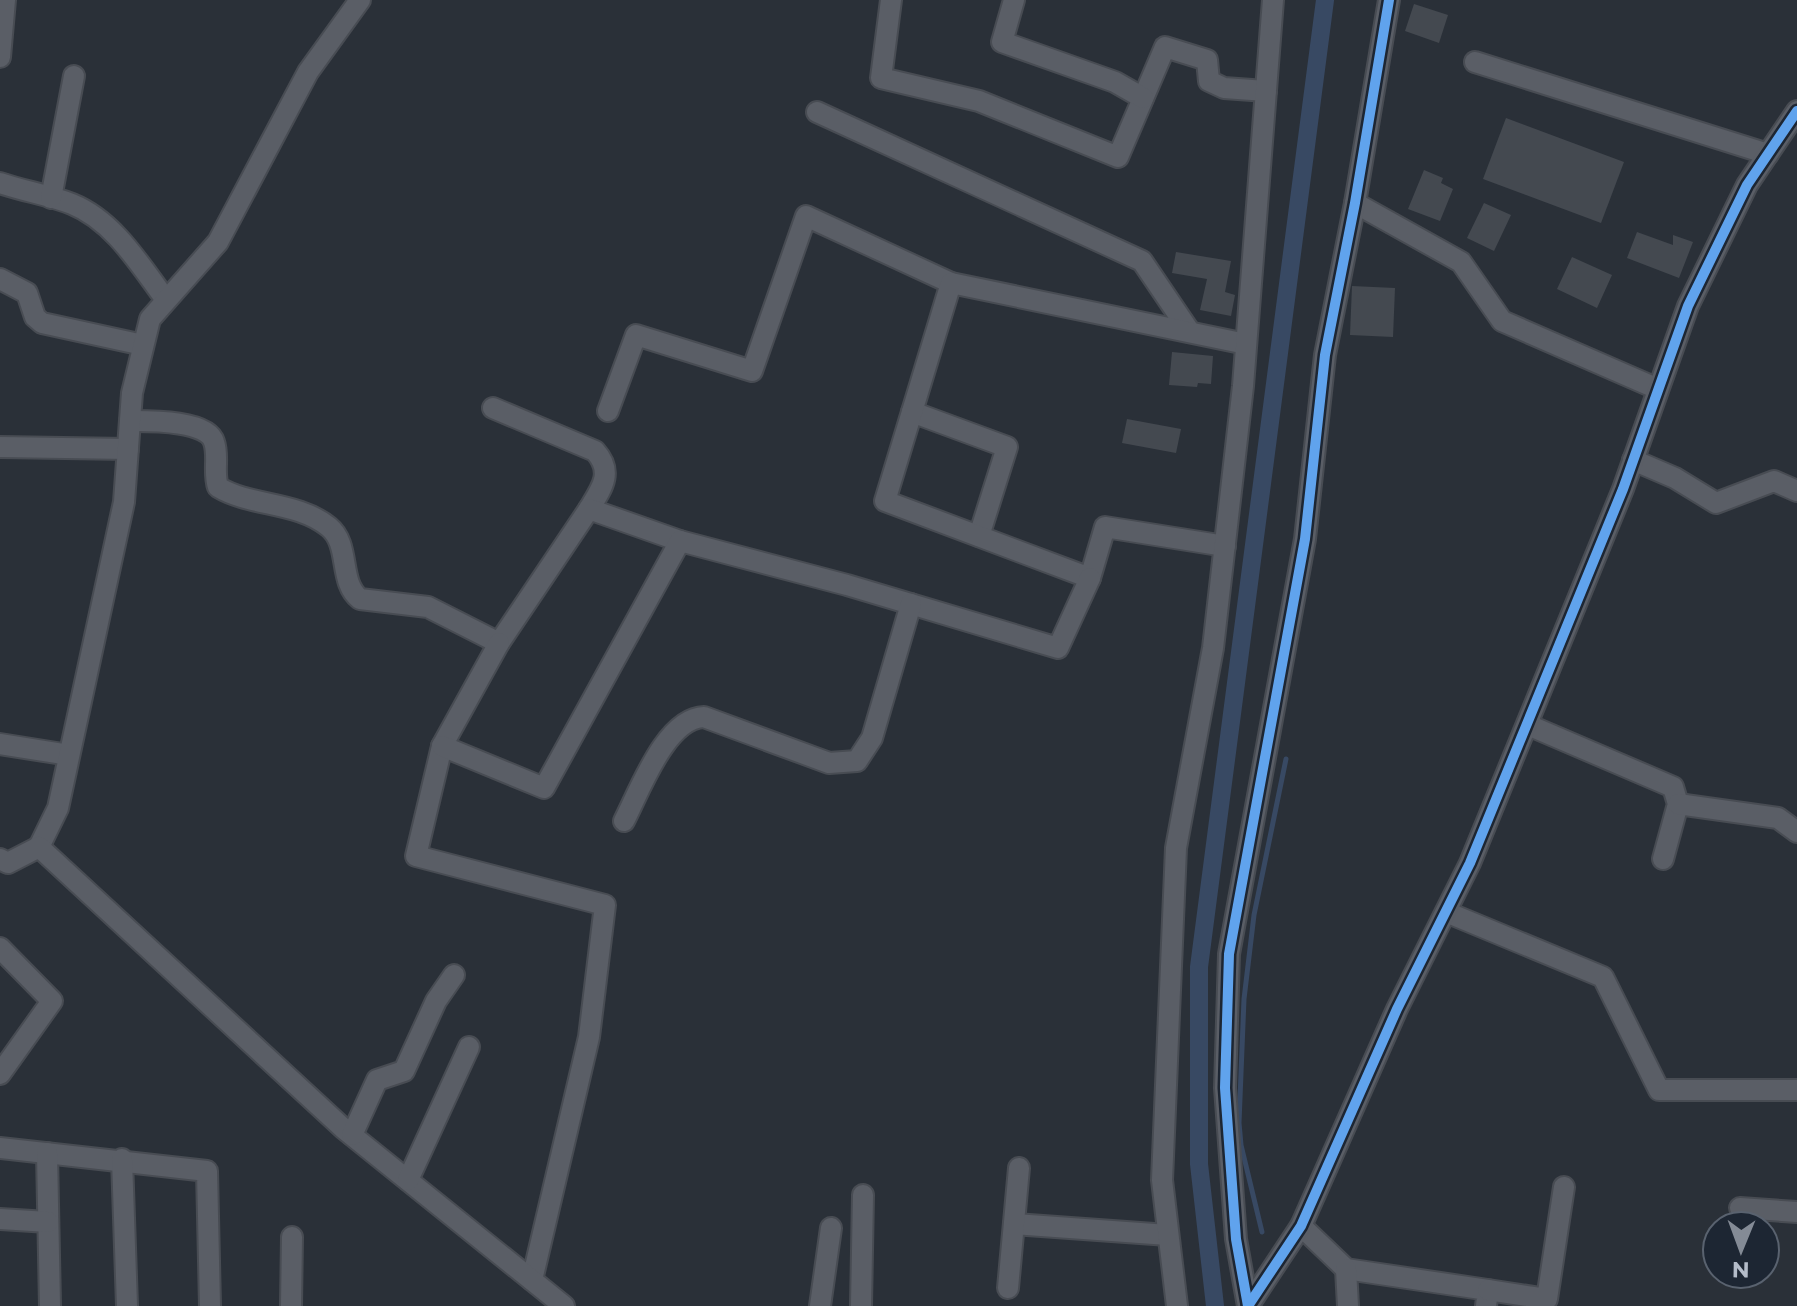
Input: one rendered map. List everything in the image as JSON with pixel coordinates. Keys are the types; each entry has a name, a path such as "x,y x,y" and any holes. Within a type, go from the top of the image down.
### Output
{"street":[{"path":"0,57 5,0"},
{"path":"3,864 39,847 58,808 124,502 132,393 150,319 218,242 308,72 360,0"},
{"path":"891,0 881,78 979,101 1118,157 1165,47 1207,60 1209,81 1224,88 1266,91"},
{"path":"1014,0 1002,42 1115,82 1143,98"},
{"path":"1177,1306 1162,1180 1176,848 1213,648 1225,546 1246,344 1273,0"},
{"path":"1248,1306 1236,1239 1225,1088 1229,954 1305,539 1325,355 1355,203 1389,0"},
{"path":"1475,62 1768,154"},
{"path":"51,198 74,76"},
{"path":"1248,1306 1301,1226 1397,1009 1446,912 1528,725 1633,460 1688,306 1747,185 1797,111"},
{"path":"817,112 1142,261 1190,332"},
{"path":"0,183 51,198 97,217 129,251 166,300"},
{"path":"1355,203 1461,262 1502,321 1658,389"},
{"path":"608,411 636,335 752,371 806,216 951,283 1246,344"},
{"path":"0,279 27,293 35,317 42,323 143,345"},
{"path":"951,283 885,501 1090,578"},
{"path":"493,408 595,451 605,462 607,472 603,486 589,509 499,643 442,746 416,856 605,905 589,1037 532,1280"},
{"path":"912,412 1007,447 979,536"},
{"path":"130,421 197,427 207,432 215,444 218,487 294,508 329,527 338,540 347,581 360,599 428,607 499,643"},
{"path":"0,447 128,449"},
{"path":"1633,460 1675,478 1716,503 1774,481 1797,491"},
{"path":"589,509 680,541 1058,648 1090,578 1105,527 1225,546"},
{"path":"442,746 544,788 680,541"},
{"path":"624,821 677,727 696,717 829,763 857,761 872,738 911,604"},
{"path":"1528,725 1673,787 1678,804 1663,859"},
{"path":"1,745 69,755"},
{"path":"1678,804 1778,818 1797,832"},
{"path":"39,847 352,1135 564,1306"},
{"path":"1446,912 1603,977 1659,1090 1797,1090"},
{"path":"0,948 52,1001 0,1074"},
{"path":"352,1135 377,1080 404,1071 436,1001 454,975"},
{"path":"408,1180 469,1047"},
{"path":"0,1148 122,1159 207,1171 210,1306"},
{"path":"47,1153 50,1306"},
{"path":"122,1159 127,1306"},
{"path":"1008,1288 1019,1168"},
{"path":"1301,1226 1346,1269 1487,1298 1547,1299 1564,1187"},
{"path":"861,1306 863,1195"},
{"path":"1740,1208 1797,1212"},
{"path":"0,1219 48,1222"},
{"path":"1014,1224 1168,1235"},
{"path":"820,1306 831,1228"},
{"path":"291,1306 292,1237"},
{"path":"1346,1269 1348,1306"}],"building":[{"path":"1414,4 1448,15 1439,43 1405,31"},
{"path":"1506,118 1624,162 1601,223 1483,179"},
{"path":"1424,170 1443,178 1441,183 1453,189 1440,221 1408,209"},
{"path":"1484,203 1511,215 1494,251 1467,238"},
{"path":"1637,232 1673,245 1673,235 1693,242 1679,278 1627,258"},
{"path":"1176,252 1231,261 1225,292 1235,295 1231,316 1200,310 1207,279 1172,273"},
{"path":"1572,257 1612,275 1597,308 1557,289"},
{"path":"1352,286 1395,288 1393,337 1350,335"},
{"path":"1172,352 1213,356 1211,384 1198,383 1197,387 1169,385"},
{"path":"1127,419 1181,429 1176,453 1122,443"}],"waterway":[{"path":"1215,1306 1199,1164 1199,967 1325,0"},
{"path":"1262,1232 1241,1145 1239,1123 1244,999 1254,915 1286,759"}],"cycle path":[{"path":"1248,1306 1236,1239 1225,1088 1229,954 1305,539 1325,355 1355,203 1389,0"},
{"path":"1248,1306 1301,1226 1397,1009 1470,863 1623,489 1688,306 1747,185 1797,111"}]}
